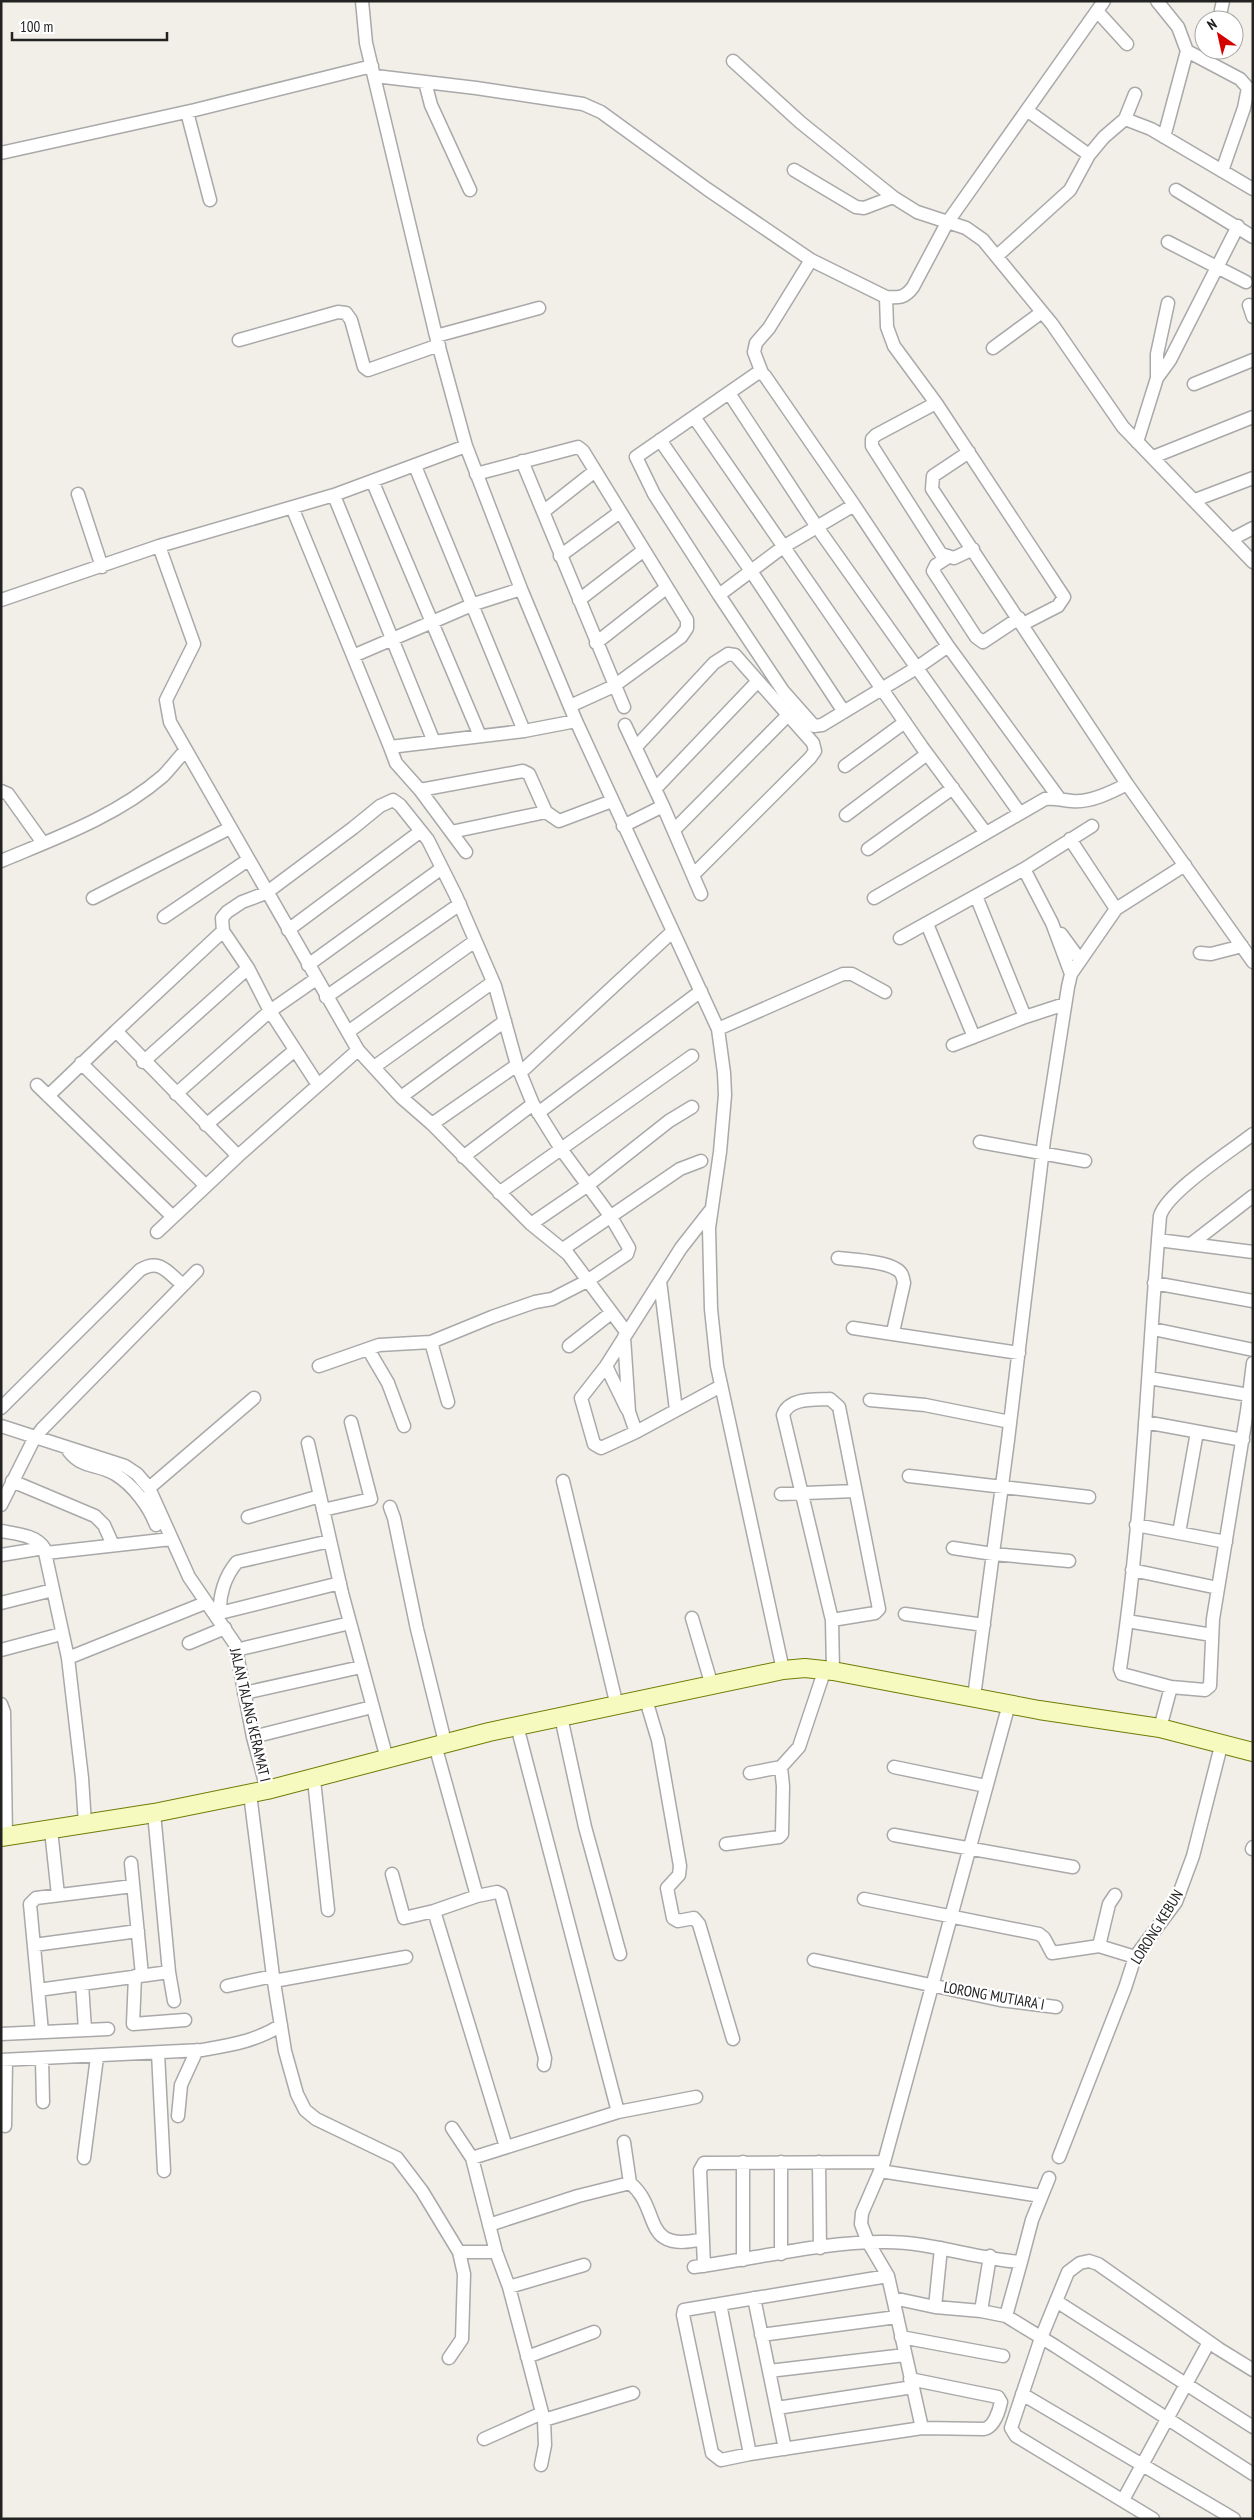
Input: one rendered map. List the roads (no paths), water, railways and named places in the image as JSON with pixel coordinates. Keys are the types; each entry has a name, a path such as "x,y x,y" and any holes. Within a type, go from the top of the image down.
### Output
{"main road":[{"path":"3,1837 154,1813 250,1794 314,1780 440,1743 783,1670 829,1670 974,1698 1160,1728 1222,1742 1253,1752"}],"street":[{"path":"362,1 366,43 438,341 466,446 521,589 576,721 718,1029 725,1095 709,1228 711,1309 721,1386 783,1670"},
{"path":"1157,1 1178,27 1187,51 1164,137"},
{"path":"1,153 374,71 425,82 583,104 601,112 706,189 811,260 886,297 906,296 913,287 947,223 1028,111 1100,6 1127,44"},
{"path":"1187,51 1240,79 1248,88 1244,108 1222,171"},
{"path":"733,61 800,122 893,197 917,212 966,228 983,240 1042,312 1084,369 1112,414 1253,562"},
{"path":"425,82 431,104 470,190"},
{"path":"997,256 1070,190 1088,155 1104,137 1125,119 1135,94"},
{"path":"1028,111 1088,155"},
{"path":"187,112 210,200"},
{"path":"1125,119 1164,137 1253,189"},
{"path":"794,170 856,207 864,208 893,197"},
{"path":"1176,190 1238,226 1253,237"},
{"path":"1157,378 1170,360 1238,226"},
{"path":"1168,242 1246,282"},
{"path":"811,260 769,328 756,343 754,352 762,373 854,505 948,646 1059,798"},
{"path":"886,297 887,327 894,346 936,403 1064,597 1058,606 1021,621 983,642 976,638 933,571 936,565 948,558"},
{"path":"1137,442 1157,378 1157,354 1168,303"},
{"path":"239,340 338,312 346,313 351,320 364,367 368,370 438,341 539,308"},
{"path":"993,348 1042,312"},
{"path":"1194,384 1253,360"},
{"path":"762,373 756,374 636,457 654,494 783,691 814,726 822,725 882,690 948,646"},
{"path":"729,393 818,527 1019,812"},
{"path":"936,403 876,435 872,439 872,446 941,554 948,558 954,558 972,549"},
{"path":"694,417 882,690 985,832"},
{"path":"1153,457 1253,417"},
{"path":"660,440 751,571 844,712"},
{"path":"1,600 159,546 293,508 415,466 466,446"},
{"path":"476,474 578,447 583,451 687,620 687,628 681,637 614,686 570,706"},
{"path":"969,452 933,476 932,489 1128,784 1253,962"},
{"path":"522,461 624,707"},
{"path":"415,466 474,604 524,731"},
{"path":"543,512 595,471"},
{"path":"1195,500 1253,478"},
{"path":"374,485 480,736"},
{"path":"78,494 102,566"},
{"path":"335,498 434,742"},
{"path":"719,595 783,547 854,505"},
{"path":"294,512 396,763 420,790 466,852"},
{"path":"560,556 620,512"},
{"path":"1232,539 1253,528"},
{"path":"159,546 194,644 166,700 170,722 266,893 358,1050 400,1097 432,1124 499,1194 531,1224 568,1254 611,1313 625,1335 628,1412"},
{"path":"579,600 644,550"},
{"path":"596,643 666,588"},
{"path":"353,656 474,604 521,589"},
{"path":"636,747 722,656 728,654 735,655 813,743 815,751 693,876"},
{"path":"655,788 758,681"},
{"path":"674,830 788,715"},
{"path":"390,747 524,731 576,721"},
{"path":"845,766 905,722"},
{"path":"625,724 701,894"},
{"path":"1,861 43,844 99,817 130,799 163,775 186,750"},
{"path":"846,815 928,754"},
{"path":"420,790 523,771 529,774 546,812 560,821 612,801"},
{"path":"874,898 1019,812 1045,799 1059,798 1073,801 1097,797 1128,784"},
{"path":"868,849 953,788"},
{"path":"1,790 8,794 43,844"},
{"path":"318,1085 270,1011 248,968 223,931 222,918 227,912 242,902 266,893 388,800 393,800 400,805 421,831 460,904 493,982 518,1069 536,1109 561,1149 628,1242 629,1248 627,1254 560,1297 535,1302 431,1342 379,1345 319,1366"},
{"path":"623,826 663,806"},
{"path":"451,832 546,812"},
{"path":"900,938 1024,869 1092,826"},
{"path":"93,898 230,828"},
{"path":"288,930 421,831"},
{"path":"1070,839 1116,909"},
{"path":"164,916 248,860"},
{"path":"974,1698 1019,1353 1043,1147 1071,974 1116,909 1185,865"},
{"path":"308,964 442,868"},
{"path":"1024,869 1052,922 1071,974"},
{"path":"976,896 1025,1016"},
{"path":"326,997 460,904"},
{"path":"1052,922 1080,960"},
{"path":"927,924 974,1037"},
{"path":"48,1096 223,931"},
{"path":"432,1124 518,1069 672,932"},
{"path":"348,1032 475,941"},
{"path":"1200,954 1211,954 1242,946"},
{"path":"143,1062 248,968"},
{"path":"718,1029 843,974 852,974 885,992"},
{"path":"176,1094 270,1011 316,979"},
{"path":"374,1067 493,982"},
{"path":"463,1157 536,1109 701,991"},
{"path":"953,1045 1025,1016 1065,1004"},
{"path":"400,1097 505,1021"},
{"path":"116,1031 143,1062 238,1156"},
{"path":"206,1125 295,1050"},
{"path":"158,1232 238,1156 358,1050"},
{"path":"499,1194 692,1056"},
{"path":"81,1063 206,1186"},
{"path":"37,1085 173,1217"},
{"path":"531,1224 588,1185 669,1121 692,1107"},
{"path":"1253,1134 1184,1186 1162,1208 1154,1283 1153,1329 1128,1621 1120,1669 1122,1673 1170,1687 1208,1689 1218,1588 1253,1363"},
{"path":"980,1142 1043,1147 1085,1161"},
{"path":"563,1250 680,1169 701,1161"},
{"path":"1191,1244 1253,1196"},
{"path":"711,1209 681,1248 606,1366 581,1398 594,1444 601,1448 636,1432 721,1386"},
{"path":"1158,1240 1253,1252"},
{"path":"838,1258 868,1262 896,1269 902,1275 904,1283 893,1332"},
{"path":"1,1408 140,1270 152,1264 159,1266 183,1286"},
{"path":"1,1505 37,1436 95,1373 197,1271"},
{"path":"660,1281 676,1410"},
{"path":"1154,1283 1253,1301"},
{"path":"569,1346 611,1313"},
{"path":"853,1328 893,1332 1019,1353"},
{"path":"1153,1329 1253,1350"},
{"path":"431,1342 448,1402"},
{"path":"368,1349 388,1383 404,1426"},
{"path":"606,1366 636,1432"},
{"path":"1149,1378 1249,1395"},
{"path":"149,1488 254,1398"},
{"path":"750,1773 780,1767 799,1747 829,1670 832,1620 800,1492 784,1411 793,1403 830,1399 839,1407 879,1610 875,1613 832,1620"},
{"path":"870,1400 925,1405 1010,1422"},
{"path":"323,1510 371,1499 351,1422"},
{"path":"1145,1422 1242,1440"},
{"name":"JALAN TALANG KERAMAT I","path":"1,1426 37,1436 125,1466 137,1474 149,1488 167,1540 205,1603 218,1614 235,1644 253,1737 268,1790"},
{"path":"1179,1533 1197,1432"},
{"path":"308,1443 340,1583 387,1759"},
{"path":"1,1555 167,1540 153,1515 127,1483 114,1474 72,1458 66,1447"},
{"path":"909,1476 1089,1497"},
{"path":"12,1481 95,1516 104,1525 113,1545"},
{"path":"563,1481 617,1706"},
{"path":"781,1494 855,1491"},
{"path":"248,1518 320,1496"},
{"path":"390,1507 394,1518 440,1743 477,1896"},
{"path":"1136,1525 1226,1542"},
{"path":"1,1530 34,1538 40,1541 45,1551 61,1634 68,1658 82,1778 85,1824"},
{"path":"330,1541 236,1562 229,1570 218,1614 340,1583"},
{"path":"954,1548 993,1554 1069,1561"},
{"path":"1132,1570 1218,1588"},
{"path":"1,1603 53,1590"},
{"path":"68,1658 205,1603"},
{"path":"905,1614 984,1625"},
{"path":"692,1618 712,1686"},
{"path":"1128,1621 1212,1635"},
{"path":"236,1650 350,1623"},
{"path":"189,1643 225,1628"},
{"path":"1,1650 61,1634"},
{"path":"244,1693 361,1667"},
{"path":"1160,1728 1170,1687"},
{"path":"646,1700 658,1740 680,1866 679,1875 667,1888 673,1916 678,1921 694,1918 699,1924 733,2040"},
{"path":"1,1704 4,1712 3,1837"},
{"path":"922,2428 888,2276 868,2242 861,2224 862,2213 882,2167 1009,1704"},
{"path":"253,1737 372,1707"},
{"path":"561,1717 585,1827 620,1954"},
{"path":"517,1726 618,2112"},
{"name":"LORONG KEBUN","path":"1059,2157 1122,1997 1135,1957 1178,1896 1193,1856 1222,1742"},
{"path":"726,1844 779,1837 782,1834 783,1786 780,1767"},
{"path":"894,1767 986,1786"},
{"path":"314,1780 328,1910"},
{"path":"250,1794 285,2051 297,2094 305,2110 316,2119 397,2158 422,2191 459,2252 464,2274 462,2338 449,2358"},
{"path":"154,1813 169,1972 174,2001"},
{"path":"51,1830 58,1895"},
{"path":"894,1835 969,1850 1073,1867"},
{"path":"131,1863 138,1931 139,1976 133,2024 185,2020"},
{"path":"392,1874 404,1918 408,1919 477,1896 497,1892 501,1894 545,2058 544,2065"},
{"path":"42,2032 30,1904 36,1898 133,1886"},
{"path":"1099,1946 1109,1904 1115,1895"},
{"path":"864,1899 950,1918 1039,1934 1044,1938 1052,1953 1099,1946 1135,1957"},
{"path":"434,1911 506,2147"},
{"path":"34,1945 138,1931"},
{"path":"227,1986 406,1957"},
{"name":"LORONG MUTIARA I","path":"814,1960 1000,2000 1056,2007"},
{"path":"38,1990 169,1972"},
{"path":"82,1984 85,2030"},
{"path":"5,2126 4,2060 97,2057 197,2050 232,2045 268,2034 281,2025"},
{"path":"1,2034 108,2029"},
{"path":"178,2116 181,2085 197,2050"},
{"path":"158,2053 164,2171"},
{"path":"84,2158 97,2057"},
{"path":"42,2059 43,2102"},
{"path":"472,2158 618,2112 696,2096"},
{"path":"452,2128 472,2158 496,2252 509,2287 543,2416 545,2445 541,2465"},
{"path":"624,2142 630,2183 643,2200 654,2225 667,2241 703,2239"},
{"path":"1021,2262 941,2248 888,2242 868,2242 699,2267 703,2239 701,2166 707,2162 819,2162 882,2167 1041,2196"},
{"path":"742,2162 743,2260"},
{"path":"781,2162 781,2254"},
{"path":"819,2162 820,2248"},
{"path":"1006,2316 1041,2196 1049,2178"},
{"path":"489,2225 578,2196 630,2183"},
{"path":"935,2307 941,2248"},
{"path":"459,2252 496,2252"},
{"path":"981,2311 990,2256"},
{"path":"1153,2519 1013,2433 1011,2428 1041,2338 1068,2272 1080,2263 1089,2261 1098,2264 1209,2342 1253,2370"},
{"path":"509,2287 584,2265"},
{"path":"777,2408 912,2383 998,2397 1001,2402 988,2428 922,2428 721,2460 712,2453 685,2325 684,2310 888,2276"},
{"path":"754,2298 785,2449"},
{"path":"893,2298 935,2307 981,2311 1006,2316 1253,2474"},
{"path":"1056,2301 1253,2427"},
{"path":"720,2304 750,2454"},
{"path":"761,2335 896,2317"},
{"path":"527,2357 594,2332"},
{"path":"901,2337 1003,2356"},
{"path":"1123,2500 1209,2342"},
{"path":"769,2371 905,2356"},
{"path":"484,2439 543,2416 633,2393"},
{"path":"1022,2394 1234,2519"}]}
